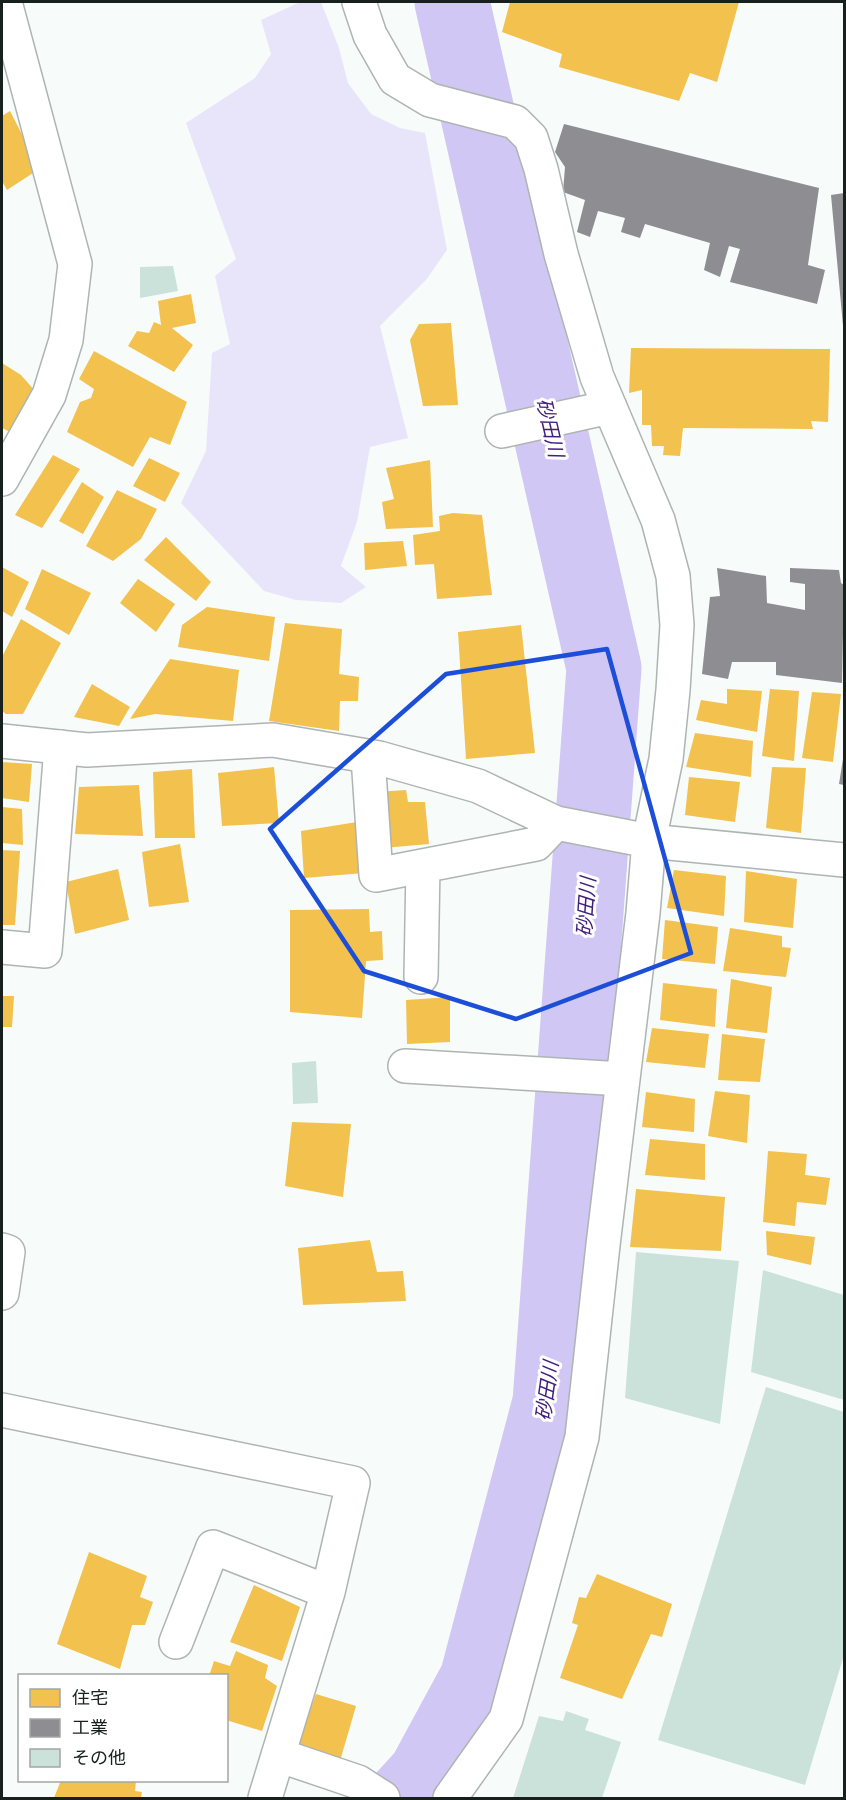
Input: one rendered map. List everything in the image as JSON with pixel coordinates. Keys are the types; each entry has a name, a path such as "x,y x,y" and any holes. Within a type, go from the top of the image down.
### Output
{"street":[{"path":"2,475 49,395 66,340 75,264 12,76 5,2"},
{"path":"359,2 369,35 395,79 430,100 515,122 531,138 561,254 597,377 595,411 658,520 674,576 676,625 673,690 666,759 634,838 643,913 582,1437 506,1719 450,1798"},
{"path":"502,431 595,411"},
{"path":"2,741 87,750 273,740 379,758 478,786 556,823 634,838 844,860"},
{"path":"2,947 45,951 62,747"},
{"path":"368,757 376,875 536,844 556,823"},
{"path":"421,977 423,866"},
{"path":"405,1066 623,1079"},
{"path":"2,1250 8,1252 2,1293"},
{"path":"2,1410 353,1482 328,1592 265,1798"},
{"path":"177,1642 213,1547 328,1592"},
{"path":"278,1755 358,1782 375,1793"}],"highlighted area":[{"path":"607,649 691,953 516,1019 364,971 270,829 446,674"}],"shaded area":[{"path":"300,2 321,2 339,48 348,83 371,114 400,128 425,133 447,250 426,280 380,326 408,438 370,447 357,522 341,566 366,587 341,603 296,600 264,591 181,503 206,451 212,353 230,344 215,276 236,259 186,123 255,78 271,54 261,20"}],"building: 住宅":[{"path":"510,2 739,2 717,82 690,73 679,101 559,67 562,54 502,32"},
{"path":"10,111 29,148 33,173 7,190 2,181 2,116"},
{"path":"191,294 196,323 172,328 193,345 174,372 128,346 137,331 149,333 154,322 161,325 158,301"},
{"path":"451,323 458,405 423,406 410,340 419,324"},
{"path":"631,348 830,349 828,422 811,421 813,429 683,428 680,456 663,455 664,446 652,446 651,425 642,425 642,390 629,393"},
{"path":"94,351 187,402 170,445 150,437 133,467 67,432 80,402 91,398 94,389 79,379"},
{"path":"2,363 21,375 35,391 10,432 2,428"},
{"path":"53,455 80,469 42,528 15,515"},
{"path":"149,458 180,473 165,502 133,486"},
{"path":"430,460 433,527 386,529 382,502 394,499 386,468"},
{"path":"82,482 104,497 83,534 59,521"},
{"path":"117,490 157,509 141,539 113,561 86,546"},
{"path":"453,513 482,515 492,595 437,599 434,564 415,565 413,535 440,531 439,516"},
{"path":"166,537 211,582 196,601 144,560"},
{"path":"403,541 407,566 365,570 364,543"},
{"path":"2,567 29,582 12,617 2,611"},
{"path":"42,569 91,593 69,635 25,609"},
{"path":"138,579 175,604 156,632 120,603"},
{"path":"207,607 275,617 269,661 178,647 182,625"},
{"path":"21,619 61,643 23,714 6,714 2,711 2,657"},
{"path":"285,623 342,629 339,674 359,677 358,701 340,701 339,731 269,721"},
{"path":"521,625 535,753 466,759 458,632"},
{"path":"170,659 239,670 233,721 155,714 130,719"},
{"path":"92,684 130,707 119,726 74,717"},
{"path":"727,689 762,691 757,732 696,720 701,700 727,704"},
{"path":"770,689 799,691 794,761 762,756"},
{"path":"812,692 841,694 833,762 802,758"},
{"path":"695,733 753,741 751,777 686,767"},
{"path":"2,762 32,764 29,802 2,798"},
{"path":"274,767 279,823 222,826 218,773"},
{"path":"772,767 806,768 801,833 766,828"},
{"path":"192,769 195,838 155,838 153,772"},
{"path":"689,777 740,782 735,822 685,815"},
{"path":"139,785 143,836 75,834 79,787"},
{"path":"406,790 408,802 425,802 429,844 383,848 377,792"},
{"path":"2,807 22,809 23,845 2,843"},
{"path":"357,822 364,873 304,878 301,831"},
{"path":"180,844 189,902 149,907 142,852"},
{"path":"2,850 20,851 15,925 2,925"},
{"path":"118,869 129,920 75,934 66,882"},
{"path":"674,870 726,876 724,916 667,908"},
{"path":"746,871 797,879 793,928 744,922"},
{"path":"369,909 370,932 382,931 383,960 366,961 362,1018 290,1012 290,910"},
{"path":"665,920 718,927 715,964 662,959"},
{"path":"730,928 782,936 782,947 791,948 786,977 723,971"},
{"path":"731,979 772,987 767,1033 726,1028"},
{"path":"663,983 717,989 715,1027 660,1020"},
{"path":"2,996 14,996 12,1027 2,1027"},
{"path":"450,997 450,1042 407,1044 406,1000"},
{"path":"652,1028 709,1034 705,1068 646,1062"},
{"path":"722,1034 765,1039 760,1082 718,1080"},
{"path":"715,1091 750,1095 747,1143 708,1136"},
{"path":"646,1092 695,1099 694,1132 642,1127"},
{"path":"292,1122 351,1124 343,1197 285,1186"},
{"path":"650,1139 705,1144 705,1180 645,1175"},
{"path":"768,1151 807,1154 805,1175 830,1178 826,1205 797,1202 795,1226 763,1222"},
{"path":"636,1189 725,1197 721,1251 630,1247"},
{"path":"766,1231 815,1237 811,1265 767,1255"},
{"path":"370,1240 377,1272 403,1271 406,1301 303,1305 298,1248"},
{"path":"89,1552 147,1576 140,1597 153,1602 145,1625 132,1625 120,1669 57,1644"},
{"path":"597,1574 672,1604 662,1637 651,1634 622,1699 560,1678 578,1625 572,1623 579,1597 586,1598"},
{"path":"254,1585 300,1607 282,1661 230,1642"},
{"path":"236,1651 268,1665 265,1678 277,1686 262,1731 228,1721 228,1674 210,1674 214,1661 230,1666"},
{"path":"316,1694 356,1706 340,1761 297,1745"},
{"path":"60,1782 136,1782 135,1791 142,1792 141,1798 54,1798"}],"building: 工業":[{"path":"564,124 819,188 808,265 825,270 817,304 730,282 740,249 729,246 720,277 704,270 710,243 645,224 640,238 621,232 625,218 598,211 590,237 577,232 585,200 563,192 565,167 555,152"},
{"path":"844,193 844,326 843,326 831,195"},
{"path":"717,568 766,576 767,603 805,610 805,584 790,582 790,568 839,570 841,583 844,585 842,683 776,675 776,662 732,662 728,679 702,674 710,597 720,596"},
{"path":"844,759 844,785 839,784"}],"building: その他":[{"path":"173,266 178,291 140,298 140,267"},
{"path":"316,1061 318,1103 293,1104 292,1063"},
{"path":"636,1252 739,1261 720,1424 625,1398"},
{"path":"763,1270 844,1295 844,1400 751,1372"},
{"path":"766,1387 844,1412 844,1655 805,1785 658,1740"},
{"path":"566,1711 589,1719 585,1730 621,1742 602,1798 513,1798 539,1716 563,1721"}],"waterway":[{"name":"砂田川","path":"404,1798 425,1775 477,1679 550,1402 604,668 452,2"}]}
